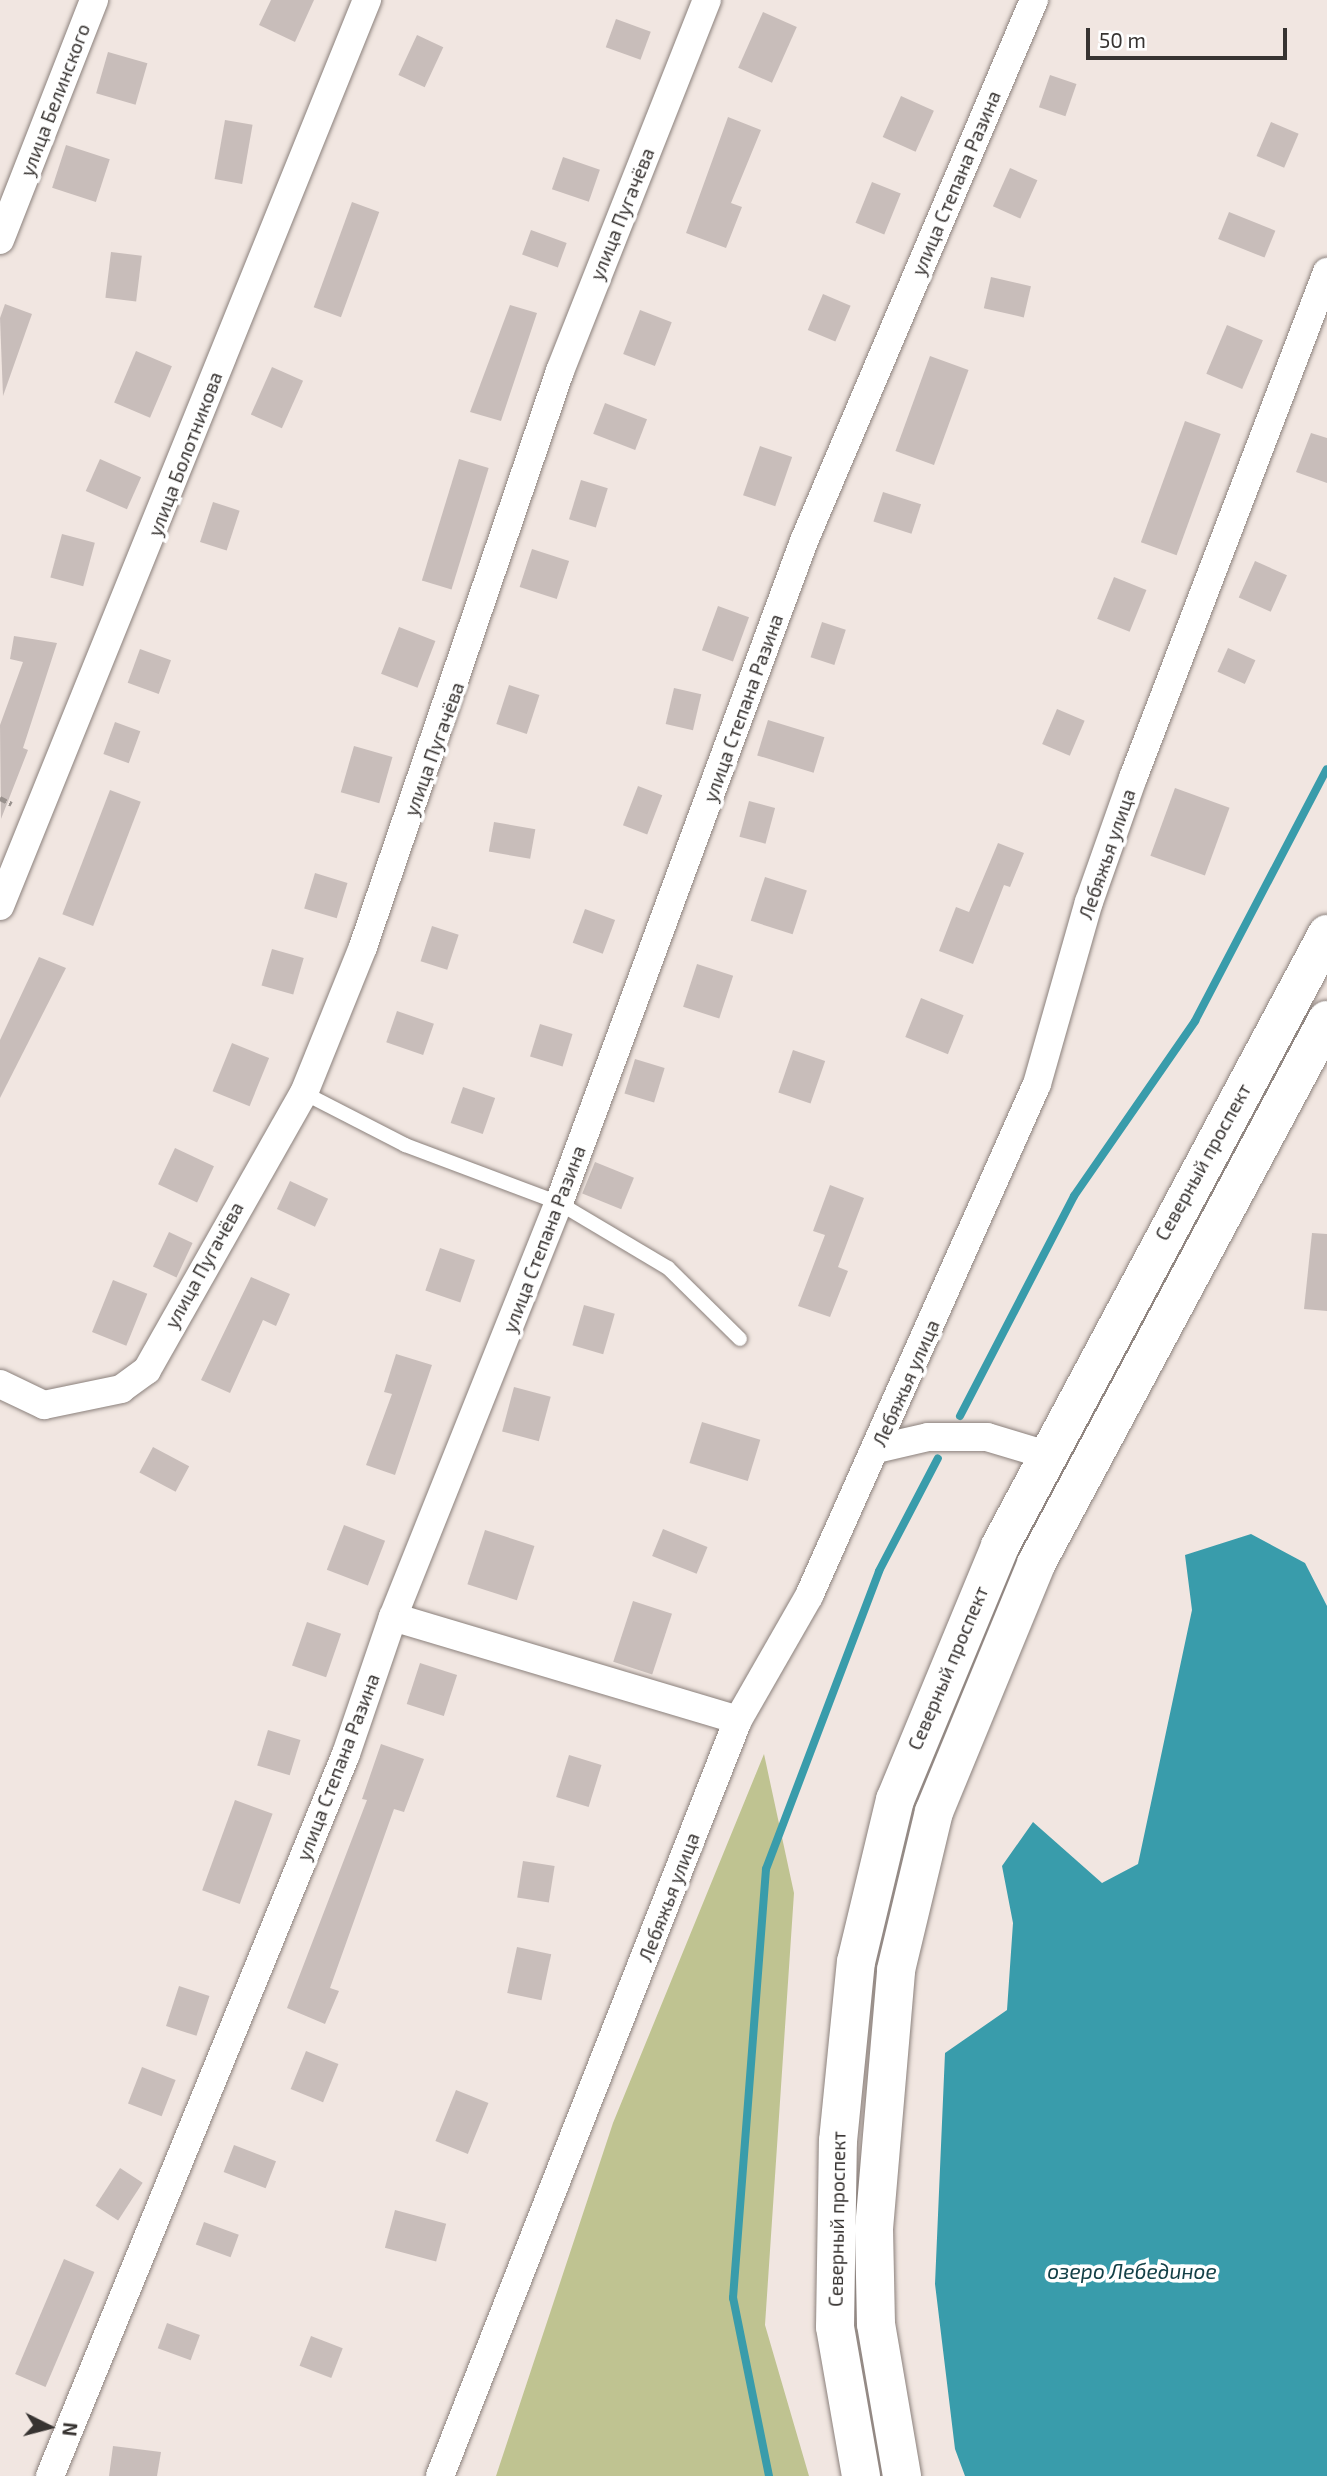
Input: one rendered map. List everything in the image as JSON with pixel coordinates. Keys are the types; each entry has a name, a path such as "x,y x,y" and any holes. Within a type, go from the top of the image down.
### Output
{"main road":[{"name":"Северный проспект","path":"902,2476 876,2324 874,2229 885,2048 912,1893 934,1812 993,1659 1327,934"},
{"name":"Северный проспект","path":"861,2476 835,2327 834,2229 856,1962 895,1800 924,1720 1047,1455 1198,1214 1316,1063 1327,1020"}],"street":[{"name":"улица Белинского","path":"0,240 94,0"},
{"name":"улица Болотникова","path":"0,906 367,0"},
{"name":"улица Пугачёва","path":"0,1384 44,1405 121,1388 146,1370 304,1093 373,921 560,371 707,0"},
{"name":"улица Степана Разина","path":"50,2476 346,1754 393,1617 559,1203 804,541 1034,0"},
{"name":"Лебяжья улица","path":"440,2476 738,1720 809,1596 1037,1084 1089,902 1133,778 1327,272"},
{"path":"876,1449 928,1437 987,1437 1047,1455"},
{"path":"393,1617 738,1720"}],"lane":[{"path":"304,1093 405,1145 559,1203 668,1268 740,1339"}],"green space":[{"path":"764,1754 794,1893 765,2325 809,2476 496,2476 613,2123"}],"water":[{"name":"озеро Лебединое","path":"1251,1534 1305,1563 1327,1606 1327,2476 965,2476 955,2449 935,2284 945,2053 1007,2010 1013,1923 1002,1866 1033,1822 1102,1883 1138,1864 1192,1610 1185,1555"}],"building":[{"path":"271,0 314,0 295,42 259,25"},
{"path":"763,12 797,27 772,83 738,68"},
{"path":"616,19 651,32 641,60 606,47"},
{"path":"417,35 443,47 425,87 398,75"},
{"path":"108,52 147,63 136,105 96,93"},
{"path":"1050,75 1076,84 1065,116 1039,107"},
{"path":"901,96 934,111 916,152 883,137"},
{"path":"728,117 761,130 731,203 742,207 726,248 686,233"},
{"path":"225,120 253,125 242,184 215,179"},
{"path":"1271,122 1299,134 1284,168 1257,156"},
{"path":"66,145 110,159 96,202 52,188"},
{"path":"563,157 600,170 589,202 552,189"},
{"path":"1010,168 1037,180 1020,219 993,206"},
{"path":"872,182 901,194 884,234 856,223"},
{"path":"352,202 379,212 341,317 314,307"},
{"path":"1229,212 1275,231 1264,258 1218,239"},
{"path":"531,230 567,243 558,267 522,254"},
{"path":"111,252 142,256 136,301 105,298"},
{"path":"991,277 1031,286 1024,317 984,308"},
{"path":"823,294 851,306 835,342 808,330"},
{"path":"5,304 32,314 3,396 0,318"},
{"path":"510,305 537,313 501,421 470,412"},
{"path":"640,310 672,322 655,366 623,354"},
{"path":"1227,325 1263,340 1242,389 1206,374"},
{"path":"136,351 172,366 150,418 114,403"},
{"path":"930,356 969,370 934,465 895,451"},
{"path":"272,367 303,381 282,428 251,415"},
{"path":"605,403 647,419 635,450 593,434"},
{"path":"1185,421 1221,434 1177,555 1141,542"},
{"path":"1311,433 1327,438 1327,483 1296,472"},
{"path":"760,446 792,457 775,506 743,495"},
{"path":"100,459 141,477 127,509 86,491"},
{"path":"459,459 489,468 452,590 422,580"},
{"path":"581,480 608,488 596,527 569,519"},
{"path":"883,492 921,504 911,534 873,521"},
{"path":"213,502 240,511 227,551 200,542"},
{"path":"62,534 95,543 83,586 50,577"},
{"path":"532,549 569,561 557,599 520,587"},
{"path":"1255,561 1287,575 1271,612 1239,598"},
{"path":"1114,577 1146,590 1130,632 1097,619"},
{"path":"718,606 749,617 733,661 702,650"},
{"path":"822,622 846,630 834,665 811,657"},
{"path":"399,627 435,641 417,688 381,674"},
{"path":"14,636 57,643 23,748 28,750 1,819 0,725 23,662 10,659"},
{"path":"1228,648 1255,660 1245,684 1217,672"},
{"path":"140,649 171,660 159,694 128,683"},
{"path":"509,685 539,695 527,734 496,724"},
{"path":"674,688 701,694 693,730 666,724"},
{"path":"1057,709 1085,721 1070,756 1042,744"},
{"path":"768,720 824,737 814,773 757,755"},
{"path":"115,722 140,731 129,763 103,754"},
{"path":"354,746 392,757 379,803 341,792"},
{"path":"638,786 662,795 647,835 623,825"},
{"path":"1175,788 1230,808 1205,875 1150,856"},
{"path":"110,790 141,802 93,926 62,914"},
{"path":"749,801 775,808 766,844 739,837"},
{"path":"494,822 535,829 530,859 489,852"},
{"path":"998,843 1024,853 1010,887 1004,885 973,964 939,951 956,907 969,912"},
{"path":"315,873 348,883 337,918 304,908"},
{"path":"765,877 807,891 793,934 751,921"},
{"path":"585,909 615,920 603,954 573,943"},
{"path":"432,926 459,935 447,970 421,961"},
{"path":"272,949 304,958 293,995 262,986"},
{"path":"39,957 66,968 0,1098 0,1040"},
{"path":"697,964 733,976 719,1019 683,1007"},
{"path":"921,998 964,1015 948,1054 905,1037"},
{"path":"397,1011 434,1024 423,1055 386,1042"},
{"path":"540,1024 573,1034 563,1066 530,1057"},
{"path":"232,1043 269,1058 250,1106 213,1091"},
{"path":"793,1050 825,1061 810,1104 778,1093"},
{"path":"635,1059 665,1068 654,1102 624,1093"},
{"path":"463,1087 495,1098 483,1134 451,1123"},
{"path":"175,1148 214,1166 197,1202 158,1184"},
{"path":"595,1162 634,1178 621,1209 582,1194"},
{"path":"290,1181 328,1199 315,1227 277,1209"},
{"path":"830,1185 864,1198 838,1267 848,1271 830,1317 798,1306 825,1235 813,1231"},
{"path":"169,1232 193,1243 177,1277 153,1266"},
{"path":"1312,1233 1327,1234 1327,1311 1304,1309"},
{"path":"440,1248 475,1260 460,1303 425,1291"},
{"path":"251,1277 290,1294 276,1326 263,1320 230,1393 201,1380"},
{"path":"113,1280 147,1294 126,1346 92,1332"},
{"path":"584,1305 615,1314 603,1354 572,1345"},
{"path":"396,1354 432,1365 395,1475 366,1465 392,1394 384,1392"},
{"path":"514,1387 551,1397 539,1441 502,1431"},
{"path":"702,1422 760,1440 748,1481 689,1463"},
{"path":"153,1447 189,1466 176,1492 139,1473"},
{"path":"344,1525 385,1541 368,1586 327,1570"},
{"path":"663,1529 708,1547 697,1574 652,1556"},
{"path":"485,1530 534,1546 517,1600 467,1584"},
{"path":"633,1601 672,1614 652,1675 613,1662"},
{"path":"307,1622 341,1634 326,1677 292,1665"},
{"path":"420,1663 457,1675 444,1716 407,1704"},
{"path":"268,1730 301,1740 290,1775 257,1765"},
{"path":"381,1744 424,1759 404,1812 394,1809 330,1988 339,1991 325,2024 287,2008 367,1800 362,1799"},
{"path":"569,1755 602,1765 589,1807 556,1797"},
{"path":"235,1800 273,1814 240,1904 202,1890"},
{"path":"523,1861 555,1866 549,1903 517,1898"},
{"path":"517,1947 551,1954 541,2000 507,1993"},
{"path":"179,1986 209,1996 196,2036 166,2026"},
{"path":"306,2051 338,2064 323,2102 291,2089"},
{"path":"142,2067 176,2080 162,2116 128,2103"},
{"path":"456,2090 488,2103 468,2154 435,2141"},
{"path":"234,2145 276,2161 266,2188 224,2172"},
{"path":"120,2168 143,2183 118,2220 95,2206"},
{"path":"395,2210 446,2224 436,2261 385,2248"},
{"path":"204,2222 239,2235 231,2257 196,2245"},
{"path":"64,2259 94,2272 46,2387 15,2374"},
{"path":"167,2323 200,2335 191,2360 158,2348"},
{"path":"311,2336 343,2348 331,2378 300,2366"},
{"path":"113,2446 161,2452 157,2476 109,2476"}],"waterway":[{"path":"960,1416 1074,1196 1195,1021 1327,769"},
{"path":"769,2476 733,2298 766,1869 879,1571 938,1458"}]}
